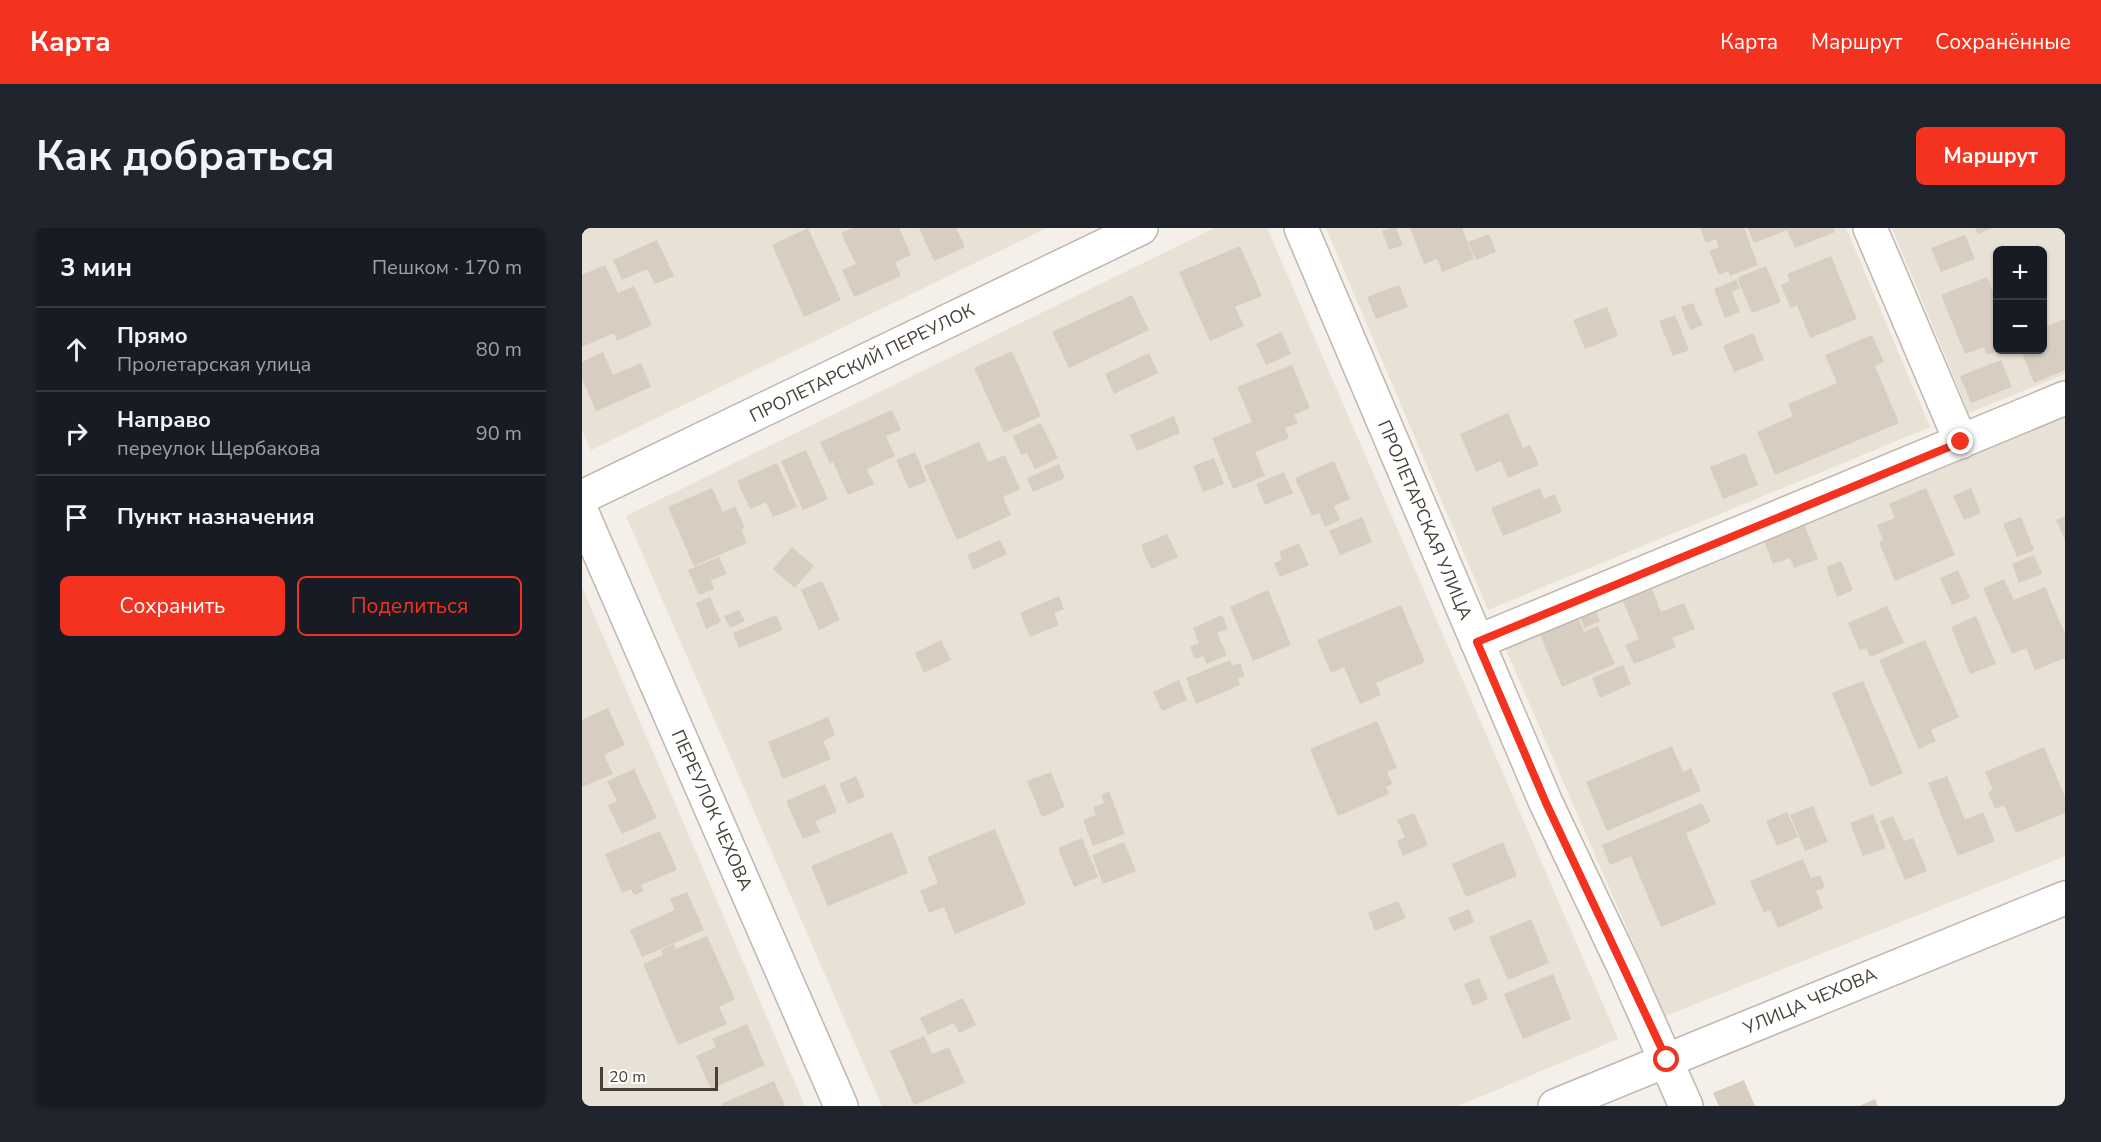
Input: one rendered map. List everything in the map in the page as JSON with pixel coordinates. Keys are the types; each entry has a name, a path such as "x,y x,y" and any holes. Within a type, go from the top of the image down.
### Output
{"street":[{"name":"ПРОЛЕТАРСКИЙ ПЕРЕУЛОК","path":"582,497 1142,228"},
{"name":"ПРОЛЕТАРСКАЯ УЛИЦА","path":"1301,228 1546,803 1667,1060 1686,1106"},
{"path":"1870,228 1961,442"},
{"path":"1477,642 2065,398"},
{"name":"ПЕРЕУЛОК ЧЕХОВА","path":"582,513 841,1106"},
{"name":"УЛИЦА ЧЕХОВА","path":"1555,1106 2065,898"}],"shaded area":[{"path":"582,228 1047,228 591,450 582,430"},
{"path":"1215,228 1267,228 1618,1039 1458,1106 882,1106 626,516"},
{"path":"1326,228 1846,228 1930,427 1488,610"},
{"path":"1892,228 2065,228 2065,374 1969,413"},
{"path":"2065,406 2065,856 1665,1016 1503,643"},
{"path":"582,587 805,1106 582,1106"}],"building":[{"path":"808,228 841,300 804,317 772,245"},
{"path":"853,228 899,228 911,255 895,262 901,276 854,297 842,270 856,264 841,233"},
{"path":"919,228 956,228 965,247 934,261"},
{"path":"1396,228 1403,245 1389,250 1382,231"},
{"path":"1410,228 1462,228 1474,259 1442,272 1437,259 1424,264"},
{"path":"1700,228 1744,228 1758,265 1730,276 1728,271 1719,275 1709,251 1719,247 1716,239 1706,243"},
{"path":"1748,228 1833,228 1835,232 1795,248 1787,230 1754,243"},
{"path":"1975,228 1992,228 1978,234"},
{"path":"1489,234 1496,252 1476,260 1468,242"},
{"path":"1965,235 1975,259 1941,272 1931,248"},
{"path":"657,240 674,276 655,284 647,269 622,280 613,260"},
{"path":"1240,246 1262,296 1235,307 1244,326 1210,341 1179,272"},
{"path":"1831,256 1857,319 1810,338 1797,305 1791,308 1781,285 1790,281 1787,274"},
{"path":"605,265 618,293 634,286 652,325 617,341 614,333 582,347 582,275"},
{"path":"1766,266 1781,302 1752,313 1737,278"},
{"path":"1987,277 1993,292 1993,353 1987,355 1984,347 1965,354 1941,295"},
{"path":"1736,280 1740,288 1732,292 1740,312 1725,318 1714,289"},
{"path":"1399,285 1408,307 1376,319 1367,297"},
{"path":"1132,295 1149,330 1069,368 1052,332"},
{"path":"1693,303 1703,325 1690,330 1681,307"},
{"path":"1607,307 1618,336 1585,349 1573,320"},
{"path":"1675,315 1689,350 1673,356 1659,321"},
{"path":"2065,319 2065,370 2034,383 2023,354 2047,354 2047,326"},
{"path":"1281,332 1291,354 1266,365 1256,344"},
{"path":"1753,333 1764,360 1734,372 1723,346"},
{"path":"1872,335 1884,362 1875,366 1899,423 1775,475 1757,432 1793,416 1788,404 1837,383 1825,355"},
{"path":"1012,351 1041,416 1004,433 974,368"},
{"path":"603,352 613,375 641,363 651,387 596,411 582,379 582,362"},
{"path":"1149,353 1158,373 1114,394 1105,374"},
{"path":"2001,360 2012,387 1971,403 1960,376"},
{"path":"1292,365 1310,408 1294,415 1298,423 1285,428 1289,438 1255,452 1265,476 1233,489 1212,438 1252,422 1237,387"},
{"path":"892,410 901,430 886,436 895,456 867,469 874,484 848,495 833,462 830,464 820,442"},
{"path":"1508,413 1523,448 1530,445 1539,465 1508,478 1501,461 1476,472 1460,434"},
{"path":"1174,416 1180,433 1137,451 1130,435"},
{"path":"1041,423 1058,458 1035,469 1027,453 1021,455 1013,436"},
{"path":"979,442 988,462 1005,455 1020,489 1003,497 1011,515 957,540 924,466"},
{"path":"806,450 828,499 803,510 781,461"},
{"path":"915,452 927,481 909,489 896,460"},
{"path":"1745,453 1758,485 1723,499 1710,467"},
{"path":"1214,458 1224,484 1203,492 1193,466"},
{"path":"1334,461 1350,499 1334,506 1340,520 1325,527 1319,513 1312,516 1295,478"},
{"path":"777,463 797,507 773,517 766,502 750,509 737,481"},
{"path":"1059,464 1065,478 1033,492 1027,478"},
{"path":"1284,472 1293,493 1265,505 1256,484"},
{"path":"712,488 723,512 735,506 745,528 741,529 747,543 694,566 668,507"},
{"path":"1540,488 1544,499 1555,494 1562,512 1503,536 1491,508"},
{"path":"1926,488 1955,555 1895,581 1879,542 1883,540 1877,525 1895,518 1889,504"},
{"path":"1971,488 1981,513 1964,520 1953,496"},
{"path":"2065,516 2065,540 2056,520"},
{"path":"1362,517 1372,542 1340,555 1329,531"},
{"path":"2021,517 2034,550 2017,557 2003,524"},
{"path":"1804,524 1818,559 1794,568 1790,558 1773,564 1764,541"},
{"path":"1167,534 1178,557 1151,569 1141,545"},
{"path":"1000,540 1007,554 973,570 967,555"},
{"path":"1299,543 1309,565 1280,577 1274,563 1282,560 1279,552"},
{"path":"792,547 814,566 795,588 773,569"},
{"path":"2034,555 2042,574 2019,583 2012,564"},
{"path":"719,557 727,574 711,580 714,589 699,595 688,570"},
{"path":"1841,561 1853,590 1837,597 1826,567"},
{"path":"1958,570 1970,598 1952,605 1940,578"},
{"path":"2004,579 2014,600 2045,587 2065,634 2065,658 2035,670 2026,648 2012,654 1983,588"},
{"path":"822,581 840,620 819,630 801,590"},
{"path":"1651,587 1661,612 1684,603 1695,629 1672,638 1676,647 1634,664 1625,645 1639,639 1622,599"},
{"path":"1268,590 1291,645 1253,661 1230,607"},
{"path":"1059,596 1064,609 1054,613 1059,625 1030,637 1020,613"},
{"path":"710,597 721,622 706,629 696,603"},
{"path":"1401,605 1425,662 1376,683 1381,695 1360,704 1344,667 1331,673 1317,640"},
{"path":"1887,606 1904,643 1870,657 1866,648 1860,651 1848,623"},
{"path":"1595,609 1600,621 1585,628 1579,615"},
{"path":"739,610 745,621 730,628 724,616"},
{"path":"776,615 783,630 739,648 733,633"},
{"path":"1222,615 1228,629 1217,633 1227,655 1207,664 1203,656 1195,659 1190,647 1199,643 1193,628"},
{"path":"1577,616 1584,632 1598,626 1615,664 1562,687 1539,632"},
{"path":"1976,616 1996,664 1970,674 1951,627"},
{"path":"941,640 951,660 924,673 915,653"},
{"path":"1925,640 1959,717 1931,730 1936,741 1919,749 1879,660"},
{"path":"1230,660 1233,666 1240,663 1245,676 1238,679 1240,685 1196,704 1186,678"},
{"path":"1623,665 1631,684 1600,698 1592,678"},
{"path":"1179,680 1187,700 1162,711 1153,692"},
{"path":"1863,681 1903,773 1871,787 1832,693"},
{"path":"608,708 625,745 604,755 613,774 582,787 582,720"},
{"path":"828,717 835,735 823,741 831,759 783,779 768,742"},
{"path":"1377,721 1397,768 1387,772 1392,784 1386,787 1389,794 1338,816 1310,749"},
{"path":"1672,746 1683,772 1691,768 1701,791 1607,831 1586,782"},
{"path":"2044,747 2065,797 2065,813 2016,833 2004,805 1995,809 1988,792 1993,790 1985,772"},
{"path":"634,769 657,818 622,834 608,805 617,801 607,781"},
{"path":"1051,772 1065,807 1042,817 1027,781"},
{"path":"856,776 865,797 848,804 839,784"},
{"path":"1947,776 1965,820 1983,812 1995,841 1958,856 1928,783"},
{"path":"825,784 837,812 815,821 820,832 803,839 786,801"},
{"path":"1109,791 1125,834 1093,846 1083,820 1096,815 1093,807 1104,803 1101,795"},
{"path":"1702,803 1711,822 1686,833 1716,904 1661,927 1631,856 1610,865 1602,845"},
{"path":"1813,806 1828,842 1805,851 1790,815"},
{"path":"1787,812 1798,837 1777,846 1766,821"},
{"path":"1414,813 1428,845 1403,856 1397,841 1405,837 1397,820"},
{"path":"1873,814 1886,848 1863,856 1850,823"},
{"path":"1893,816 1904,841 1913,838 1927,871 1905,880 1880,821"},
{"path":"995,829 1026,904 955,934 944,907 929,913 920,891 938,883 927,857"},
{"path":"660,831 677,870 641,885 644,891 634,895 631,889 622,893 605,854"},
{"path":"892,832 908,873 828,906 811,866"},
{"path":"1082,838 1098,877 1074,887 1058,848"},
{"path":"1124,842 1136,871 1103,884 1092,855"},
{"path":"1503,842 1517,876 1466,897 1452,864"},
{"path":"1803,859 1811,878 1820,875 1825,887 1816,891 1823,908 1778,928 1770,910 1764,913 1750,881"},
{"path":"687,892 704,930 642,957 630,930 675,910 670,899"},
{"path":"1398,901 1406,918 1375,931 1368,913"},
{"path":"1469,909 1474,922 1454,931 1448,918"},
{"path":"1531,919 1549,963 1508,980 1489,937"},
{"path":"707,936 735,999 719,1007 727,1024 678,1045 643,964 663,955 661,950 674,944 676,949"},
{"path":"1553,974 1571,1019 1523,1039 1504,994"},
{"path":"1479,978 1488,999 1473,1006 1464,984"},
{"path":"963,998 976,1025 959,1033 954,1023 928,1035 920,1018"},
{"path":"747,1024 765,1065 711,1089 696,1056 716,1047 712,1039"},
{"path":"924,1036 932,1054 949,1047 965,1083 914,1105 890,1051"},
{"path":"1744,1080 1755,1106 1719,1106 1713,1093"},
{"path":"774,1081 785,1106 722,1106 721,1104"},
{"path":"1875,1099 1878,1106 1859,1106"}],"route":[{"path":"1667,1060 1546,803 1477,642 1961,442"}]}
